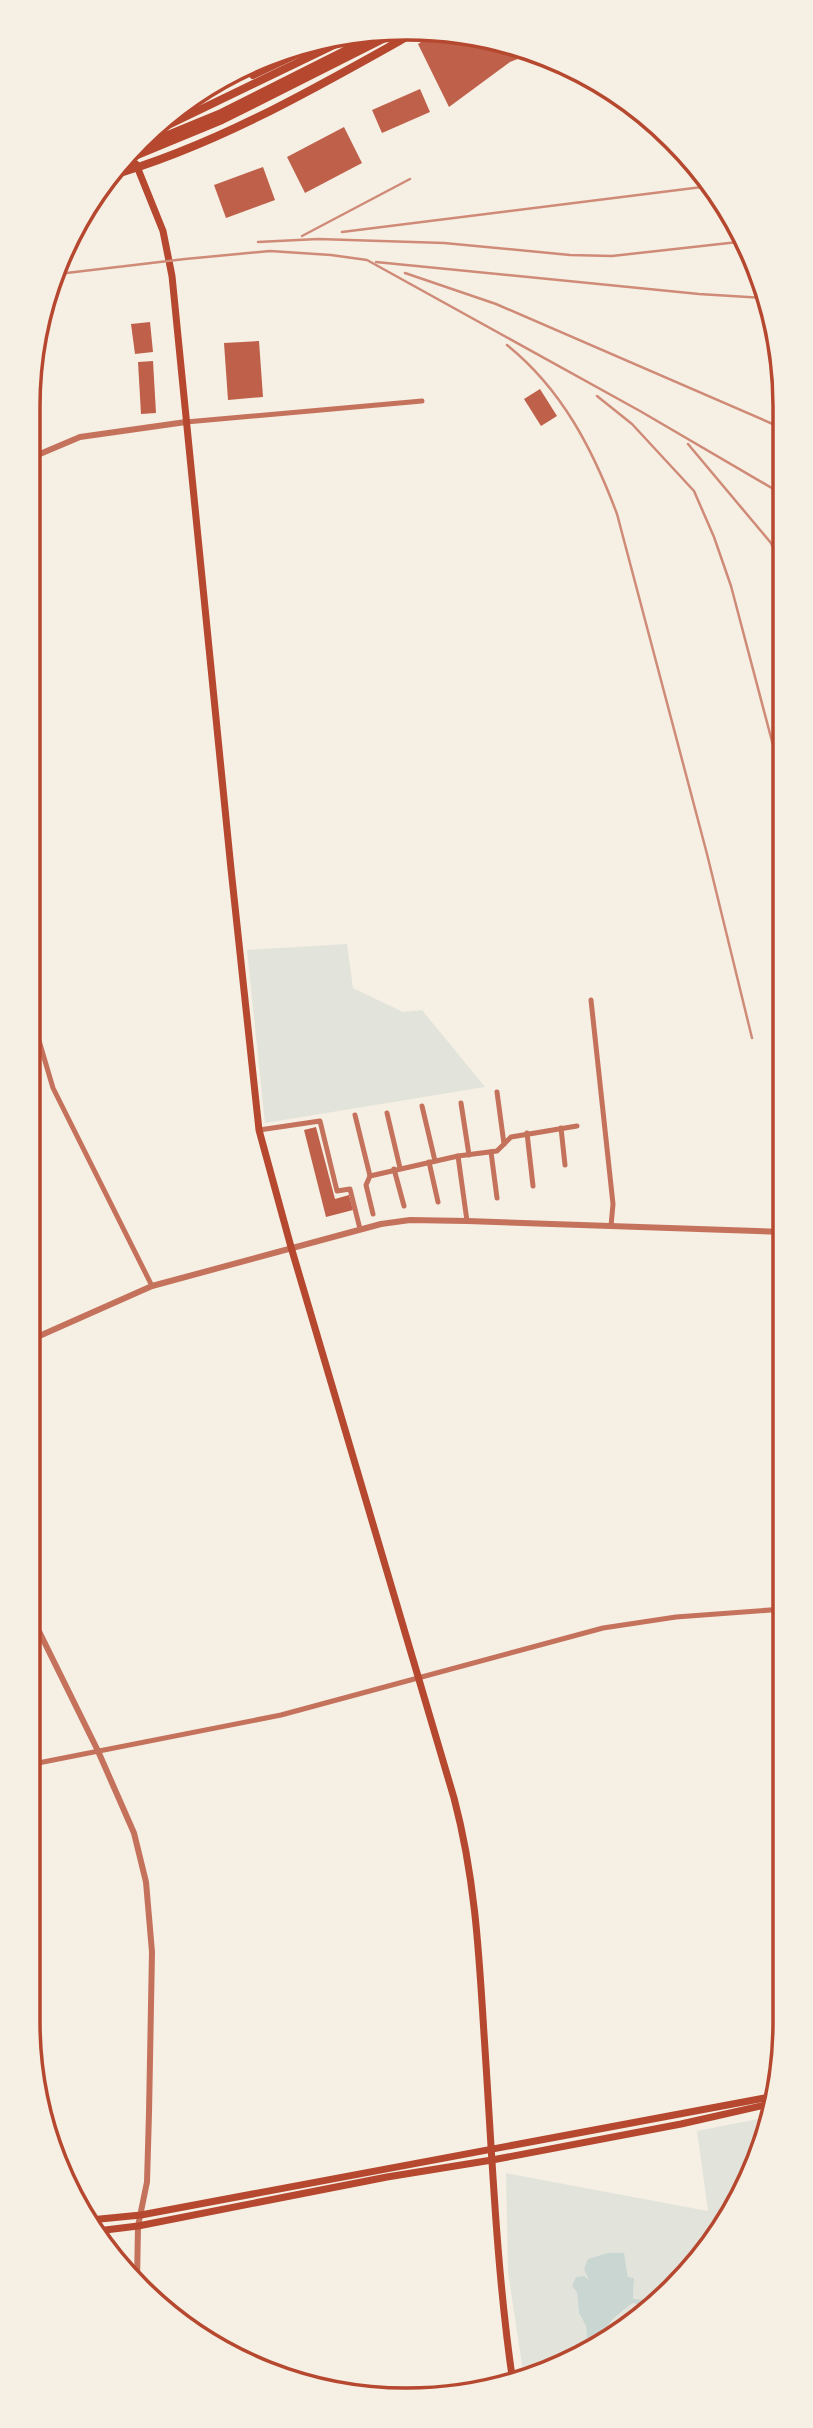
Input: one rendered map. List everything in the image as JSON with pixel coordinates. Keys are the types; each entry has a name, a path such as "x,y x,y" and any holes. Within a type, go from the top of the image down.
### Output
{"main road":[{"path":"127,170 160,159 246,121 400,40"},
{"path":"145,151 222,120 379,41"},
{"path":"157,139 240,104 361,43"},
{"path":"218,92 311,53"},
{"path":"183,117 288,60"},
{"path":"253,104 269,67"},
{"path":"133,163 163,231 172,276 259,1130 454,1798 470,1862 478,1935 499,2270 512,2372"},
{"path":"98,2219 141,2215 765,2098"},
{"path":"106,2230 492,2160 763,2106"}],"street":[{"path":"40,454 80,437 186,422 422,401"},
{"path":"591,1000 613,1204 611,1226"},
{"path":"40,1050 62,1110 152,1286"},
{"path":"497,1092 504,1144"},
{"path":"461,1103 469,1155"},
{"path":"422,1106 438,1202"},
{"path":"387,1113 404,1206"},
{"path":"355,1115 370,1176 366,1185 373,1214"},
{"path":"259,1130 320,1121 337,1191 350,1189 360,1230"},
{"path":"370,1176 432,1161 498,1151 511,1137 577,1126"},
{"path":"561,1128 565,1165"},
{"path":"527,1133 533,1186"},
{"path":"491,1152 497,1198"},
{"path":"458,1156 467,1221"},
{"path":"40,1336 152,1286 381,1224 410,1220 467,1221 773,1232"},
{"path":"40,1763 281,1715 603,1628 638,1621 773,1610"},
{"path":"40,1633 98,1751 134,1833 143,1863 152,1952 147,2182 138,2226 136,2268"}],"shaded area":[{"path":"347,944 353,988 403,1012 422,1010 485,1087 265,1123 247,950"},
{"path":"759,2119 745,2162 711,2225 682,2263 645,2300 633,2299 634,2278 628,2277 626,2262 590,2282 577,2292 579,2313 586,2326 585,2341 523,2368 508,2272 506,2173 708,2211 697,2131"},
{"path":"608,2253 624,2253 628,2277 634,2278 633,2299 645,2300 638,2305 633,2303 617,2315 606,2328 585,2341 586,2326 579,2313 577,2292 572,2286 576,2277 584,2276 589,2280 584,2269 588,2259"},
{"path":"633,2303 638,2305 608,2327"}],"building":[{"path":"423,41 454,43 519,58 510,62 449,107 418,44"},
{"path":"420,89 430,112 382,133 372,110"},
{"path":"344,127 362,163 305,193 287,157"},
{"path":"263,167 275,200 226,218 214,185"},
{"path":"150,322 153,352 135,354 131,324"},
{"path":"259,341 263,397 228,400 224,343"},
{"path":"153,361 156,413 141,414 138,362"},
{"path":"540,389 557,416 541,426 524,399"},
{"path":"316,1127 335,1199 349,1195 353,1210 326,1217 304,1130"}],"railway":[{"path":"302,236 410,179"},
{"path":"342,232 699,187"},
{"path":"258,242 318,239 444,243 570,255 612,256 734,242"},
{"path":"66,273 270,251 367,260 640,411 773,489"},
{"path":"376,262 756,297"},
{"path":"405,273 496,304 773,424"},
{"path":"507,345 544,381 574,422 617,514 707,854 752,1038"},
{"path":"597,396 632,424 694,491 731,586 773,745"},
{"path":"688,444 773,548"}]}
